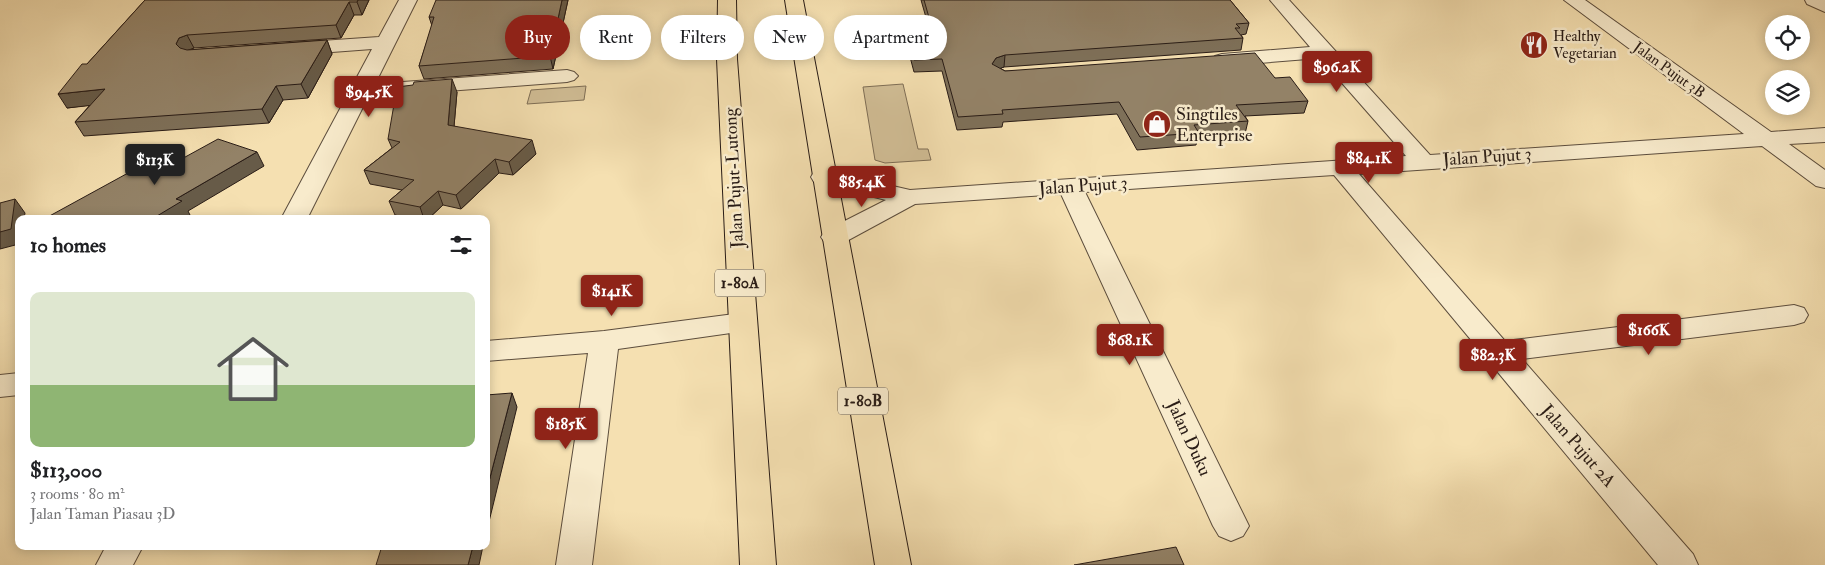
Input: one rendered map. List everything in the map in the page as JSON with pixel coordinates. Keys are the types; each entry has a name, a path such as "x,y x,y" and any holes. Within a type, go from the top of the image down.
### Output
{"highway":[{"name":"Jalan Pujut-Lutong","path":"727,0 727,59 758,565"},
{"name":"1-80B","path":"794,0 823,177 893,565"}],"street":[{"path":"296,215 388,42 408,0"},
{"path":"1279,0 1423,162"},
{"name":"Jalan Pujut 3B","path":"1573,0 1765,140 1825,181"},
{"path":"1814,0 1825,6"},
{"path":"271,50 388,42"},
{"path":"1199,61 1325,52"},
{"path":"362,91 567,76"},
{"name":"Jalan Pujut 3","path":"823,177 868,189 910,197 1825,135"},
{"name":"Jalan Pujut 2A","path":"1340,167 1680,565"},
{"name":"Jalan Duku","path":"1070,187 1231,526"},
{"name":"Jalan Pujut 3","path":"834,237 910,197"},
{"path":"1498,352 1794,315"},
{"path":"490,351 604,341 742,323"},
{"path":"574,565 604,341"},
{"path":"0,386 15,384"},
{"path":"114,565 123,550"}],"shaded area":[{"path":"903,84 918,149 928,149 931,160 885,163 875,160 863,87"},
{"path":"586,86 584,100 527,104 531,90"}],"building":[{"path":"145,0 358,0 357,2 349,2 336,25 187,35 179,38 176,44 180,48 187,50 327,40 301,84 276,86 262,109 75,122 105,89 58,94 82,64 87,64"},
{"path":"436,0 562,0 559,15 505,15 505,59 419,66 434,17 429,17"},
{"path":"924,0 1230,0 1249,23 1236,24 1240,28 1235,28 1243,38 1005,55 996,58 992,64 1005,71 1255,53 1275,78 1290,77 1308,101 1236,105 1248,121 1194,125 1199,133 1140,137 1119,102 1002,110 1003,114 958,117 942,60 947,60 947,15 928,15"},
{"path":"452,79 448,125 532,140 509,162 495,159 456,195 438,191 420,207 389,201 414,180 364,170 400,142 388,139 397,87 413,85 414,82"},
{"path":"218,139 257,152 176,199 182,201 159,215 51,215 139,167 156,173"},
{"path":"15,199 11,229 0,232 0,203"},
{"path":"512,393 490,478 490,395"},
{"path":"1176,547 1184,565 1074,565"},
{"path":"381,550 472,550 468,565 376,565"}],"place":[{"name":"Healthy Vegetarian","path":"1534,45"},
{"name":"Singtiles Enterprise","path":"1157,124"}]}
